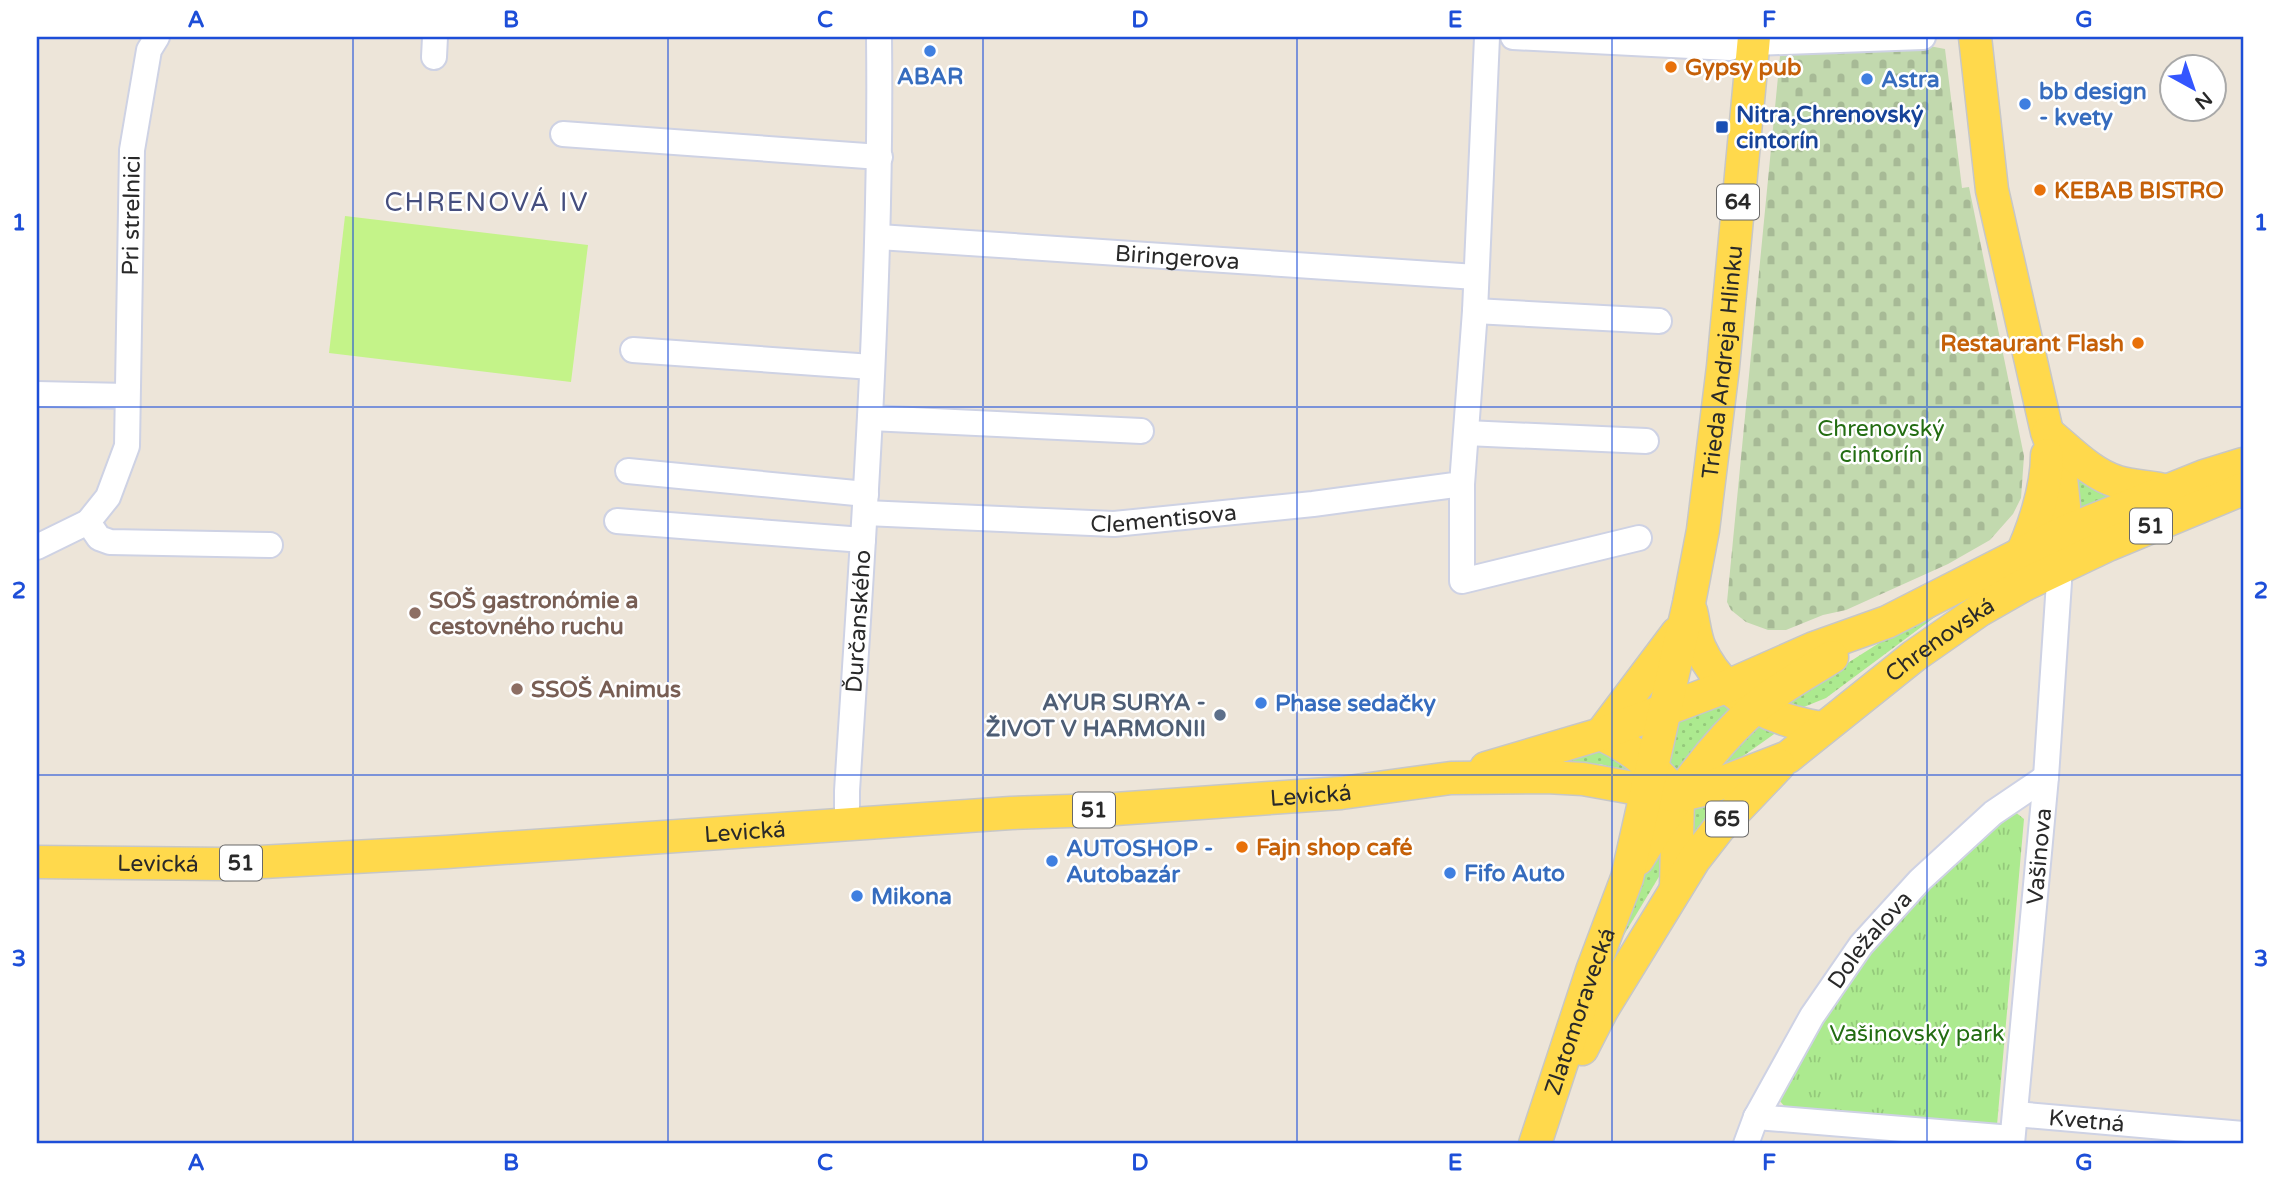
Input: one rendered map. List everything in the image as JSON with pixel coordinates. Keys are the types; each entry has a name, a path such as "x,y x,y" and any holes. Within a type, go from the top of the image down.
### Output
{"main road":[{"path":"1975,37 1992,190 2047,432 2060,468 2064,532 2060,568"},
{"name":"Trieda Andreja Hlinku","path":"1689,603 1703,530 1723,367 1746,43"},
{"path":"2047,432 2087,466 2116,482 2147,485 2168,491"},
{"path":"1980,610 2005,581 2024,551 2047,478 2047,432"},
{"name":"Chrenovská","path":"1665,711 1814,648 1887,622 2064,532 2243,464"},
{"name":"Chrenovská","path":"1648,777 1678,796 1703,790 1788,757 1913,656 1980,610 2060,568 2186,511 2243,489"},
{"path":"1601,734 1675,637 1689,603"},
{"name":"64","path":"1689,603 1701,650 1728,686 1755,708 1781,719 1822,728"},
{"name":"65","path":"1627,878 1689,603"},
{"name":"65","path":"1627,878 1678,796 1713,752 1755,708 1887,622"},
{"name":"Levická","path":"1451,778 1601,734 1665,711"},
{"name":"51","path":"1601,734 1625,746 1648,777"},
{"name":"65","path":"1536,1139 1602,1010 1694,860 1719,828 1788,757"},
{"name":"Levická","path":"37,862 236,864 1011,813 1101,810 1341,793 1451,778 1648,777"},
{"path":"1676,889 1678,796"},
{"name":"Zlatomoravecká","path":"1536,1139 1592,971 1627,878"}],"street":[{"name":"Pri strelnici","path":"37,547 88,522 108,497 127,446 132,150 149,50 157,37"},
{"name":"Ďurčanského","path":"847,824 879,237 879,37"},
{"path":"1487,37 1475,311 1462,484 1462,581 1639,538"},
{"path":"1513,37 1746,43 1923,37"},
{"path":"563,134 880,157"},
{"name":"Biringerova","path":"879,237 1476,277"},
{"path":"1475,311 1659,321"},
{"path":"633,350 872,367"},
{"path":"37,394 127,396"},
{"path":"870,418 1141,431"},
{"path":"1466,433 1646,441"},
{"name":"Clementisova","path":"628,471 865,503 1114,524 1313,504 1462,484"},
{"path":"617,521 863,540"},
{"path":"88,522 99,538 110,542 270,545"},
{"name":"Vašinova","path":"2013,1132 2046,777 2060,568"},
{"name":"Doležalova","path":"1746,1144 1756,1117 1812,1016 1861,945 1920,880 1993,813 2046,777"},
{"name":"Kvetná","path":"1756,1117 2013,1132 2243,1134"}],"green space":[{"name":"Chrenovský cintorín","path":"1924,45 1945,49 1962,188 1969,187 2024,456 2021,498 2013,514 1990,540 1948,564 1846,610 1823,615 1786,630 1768,630 1746,622 1731,610 1727,602 1780,56 1793,52"},
{"path":"345,216 588,245 571,382 329,353"},
{"path":"2070,472 2115,499 2072,518"},
{"path":"1963,596 1826,698 1794,711 1778,707 1903,628"},
{"path":"1722,699 1735,709 1677,775 1662,763 1674,717"},
{"path":"1759,724 1777,732 1715,776 1707,774"},
{"path":"1589,751 1619,754 1633,771 1599,764 1563,763 1563,756"},
{"path":"1732,793 1688,852 1681,811"},
{"name":"Vašinovský park","path":"2014,811 2024,819 1997,1125 1785,1107 1779,1100 1780,1083 1856,963 1927,881"},
{"path":"1669,847 1660,875 1616,948 1639,879 1653,850"}],"place":[{"name":"ABAR","path":"930,51"},
{"name":"Gypsy pub","path":"1671,67"},
{"name":"Astra","path":"1867,79"},
{"name":"bb design - kvety","path":"2025,104"},
{"name":"Nitra,Chrenovský cintorín","path":"1722,127"},
{"name":"KEBAB BISTRO","path":"2040,190"},
{"name":"Restaurant Flash","path":"2138,343"},
{"name":"SOŠ gastronómie a cestovného ruchu","path":"415,613"},
{"name":"SSOŠ Animus","path":"517,689"},
{"name":"Phase sedačky","path":"1261,703"},
{"name":"AYUR SURYA - ŽIVOT V HARMONII","path":"1220,715"},
{"name":"Fajn shop café","path":"1242,847"},
{"name":"AUTOSHOP - Autobazár","path":"1052,861"},
{"name":"Fifo Auto","path":"1450,873"},
{"name":"Mikona","path":"857,896"}],"district":[{"name":"CHRENOVÁ IV","path":"487,202"}]}
